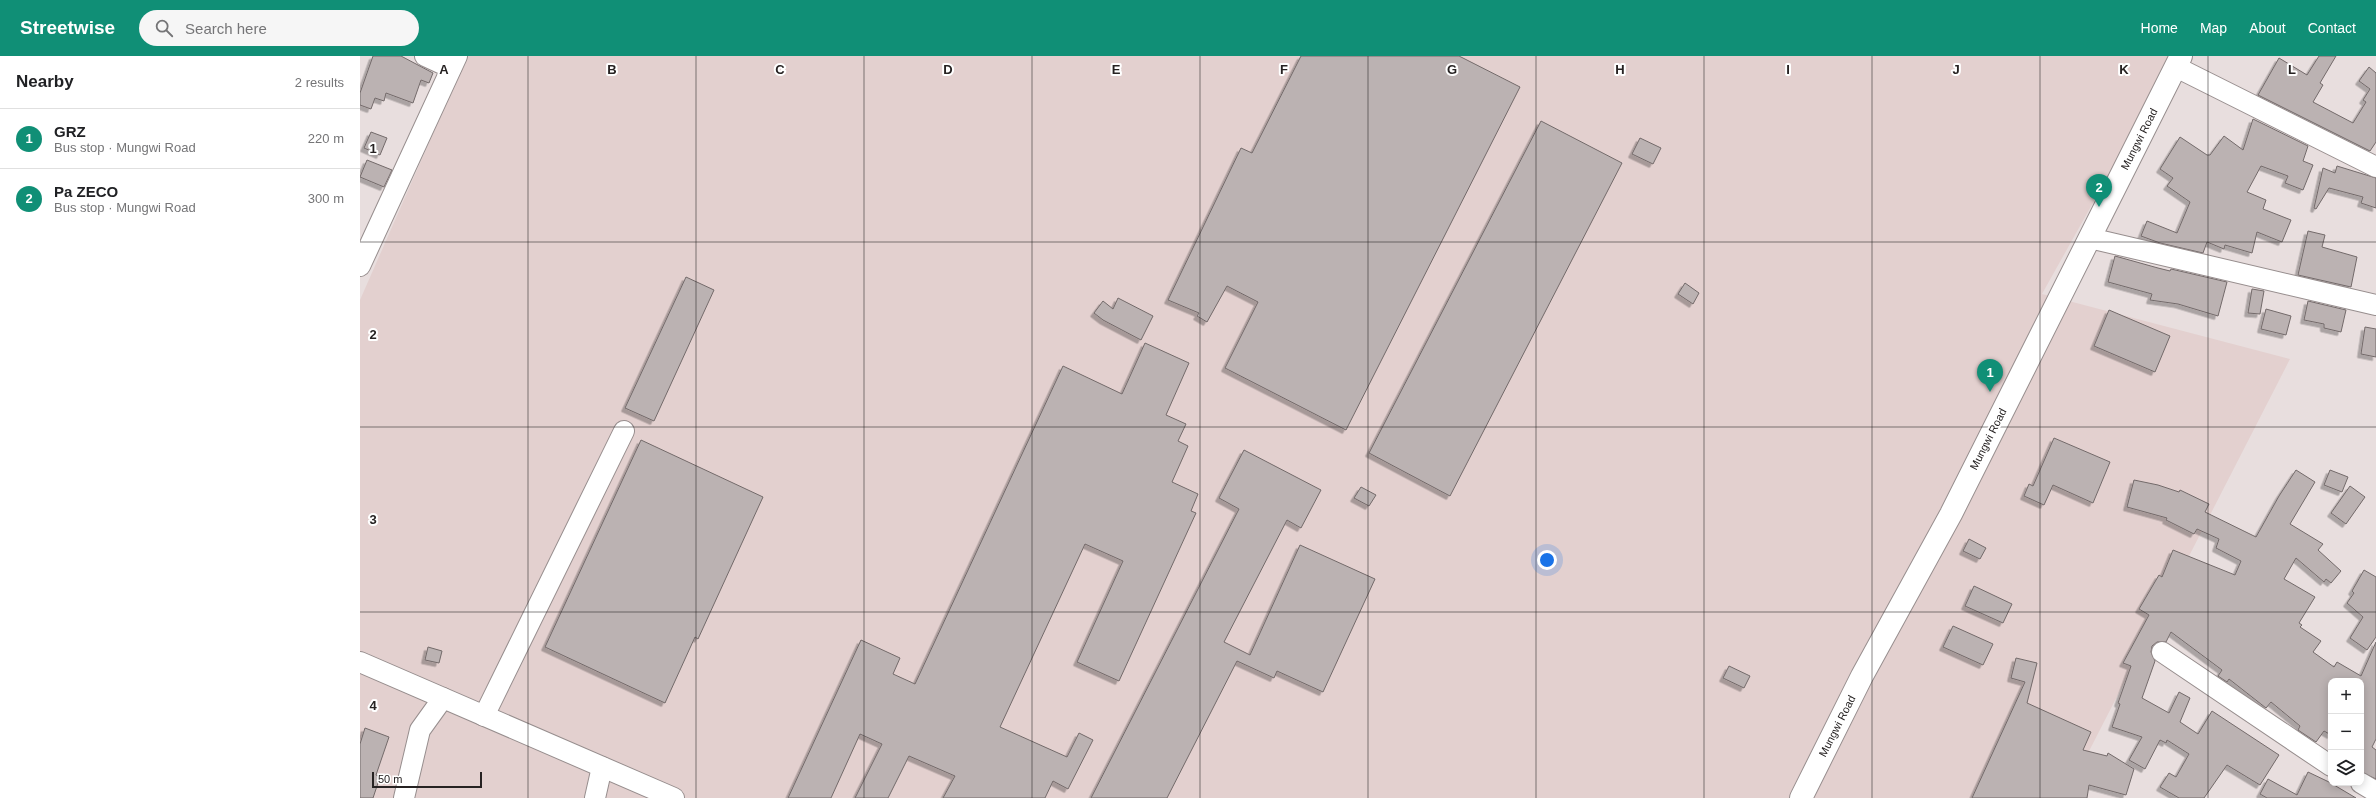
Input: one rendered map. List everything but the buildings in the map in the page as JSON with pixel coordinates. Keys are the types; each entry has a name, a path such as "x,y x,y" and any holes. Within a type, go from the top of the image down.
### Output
{"main road":[{"name":"Mungwi Road","path":"1817,798 2098,240 2186,61"},
{"name":"Mungwi Road","path":"1801,798 1862,676 1951,514 2186,61"}],"street":[{"path":"360,266 368,226 454,62 426,56"},
{"path":"2186,61 2376,168"},
{"path":"2098,240 2376,305"},
{"path":"484,716 624,431"},
{"path":"2162,652 2328,764"},
{"path":"360,662 674,798"},
{"path":"404,798 420,730 443,698"},
{"path":"595,798 602,767"},
{"path":"2364,785 2376,792"}],"shaded area":[{"path":"467,56 2175,56 2042,294 2290,359 2086,757 2068,798 360,798 360,300"}],"place":[{"name":"Pa ZECO","path":"2099,207"},
{"name":"GRZ","path":"1990,392"}]}
